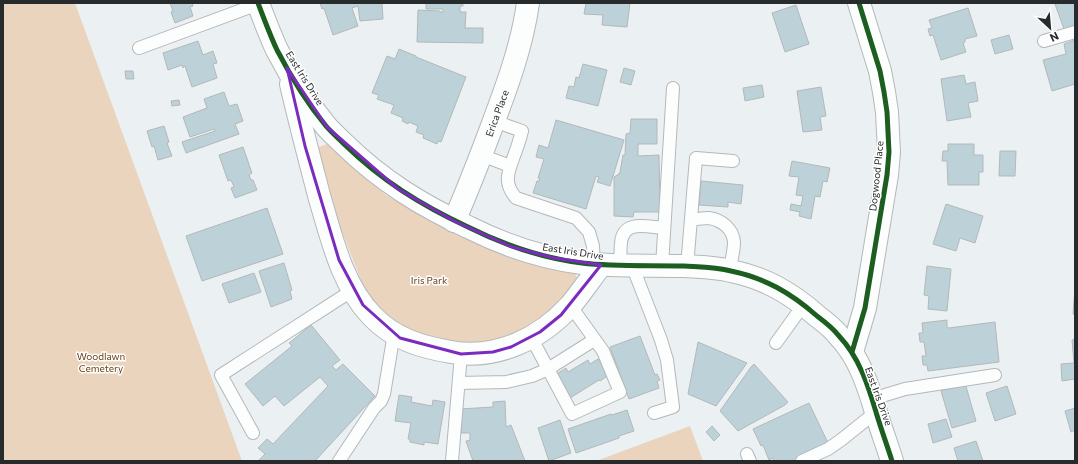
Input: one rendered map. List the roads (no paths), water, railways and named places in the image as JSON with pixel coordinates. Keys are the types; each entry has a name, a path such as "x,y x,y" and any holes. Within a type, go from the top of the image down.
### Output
{"street":[{"name":"Erica Place","path":"454,221 481,155 511,73 523,32 528,3"},
{"name":"Dogwood Place","path":"852,352 865,308 889,152 887,112 884,92 874,49 859,3"},
{"name":"East Iris Drive","path":"258,4 277,50 287,68 302,94 327,127 374,171 398,189 454,221 512,247 578,262 612,265 686,266 730,270 768,283 804,304 830,326 852,352 862,370 892,461"},
{"name":"East Iris Drive","path":"287,68 305,146 339,260 353,290 363,305 373,317 400,338 432,348 462,354 493,352 511,346 540,332 550,324 612,265"}],"lane":[{"path":"139,48 258,4"},
{"path":"1044,41 1075,32"},
{"path":"662,266 674,88"},
{"path":"494,121 522,131 507,174 510,189 516,198 576,218 589,232 591,238 612,265 662,340 667,360 673,407 654,413"},
{"path":"481,155 510,166"},
{"path":"686,266 696,158 733,161"},
{"path":"690,220 708,218 715,219 723,223 733,234 734,243 730,270"},
{"path":"612,265 621,242 623,232 628,228 634,226 664,228"},
{"path":"253,433 221,375 353,290"},
{"path":"776,343 804,304"},
{"path":"531,337 572,414 620,392 603,351 570,305"},
{"path":"339,461 374,408 381,401 384,394 394,333"},
{"path":"459,383 506,382 532,376 548,369 594,340"},
{"path":"452,461 462,354"},
{"path":"802,461 828,449 842,440 874,406 905,389 995,375"}],"park label":[{"name":"Iris Park","path":"429,280"},
{"name":"Woodlawn Cemetery","path":"101,362"}]}
